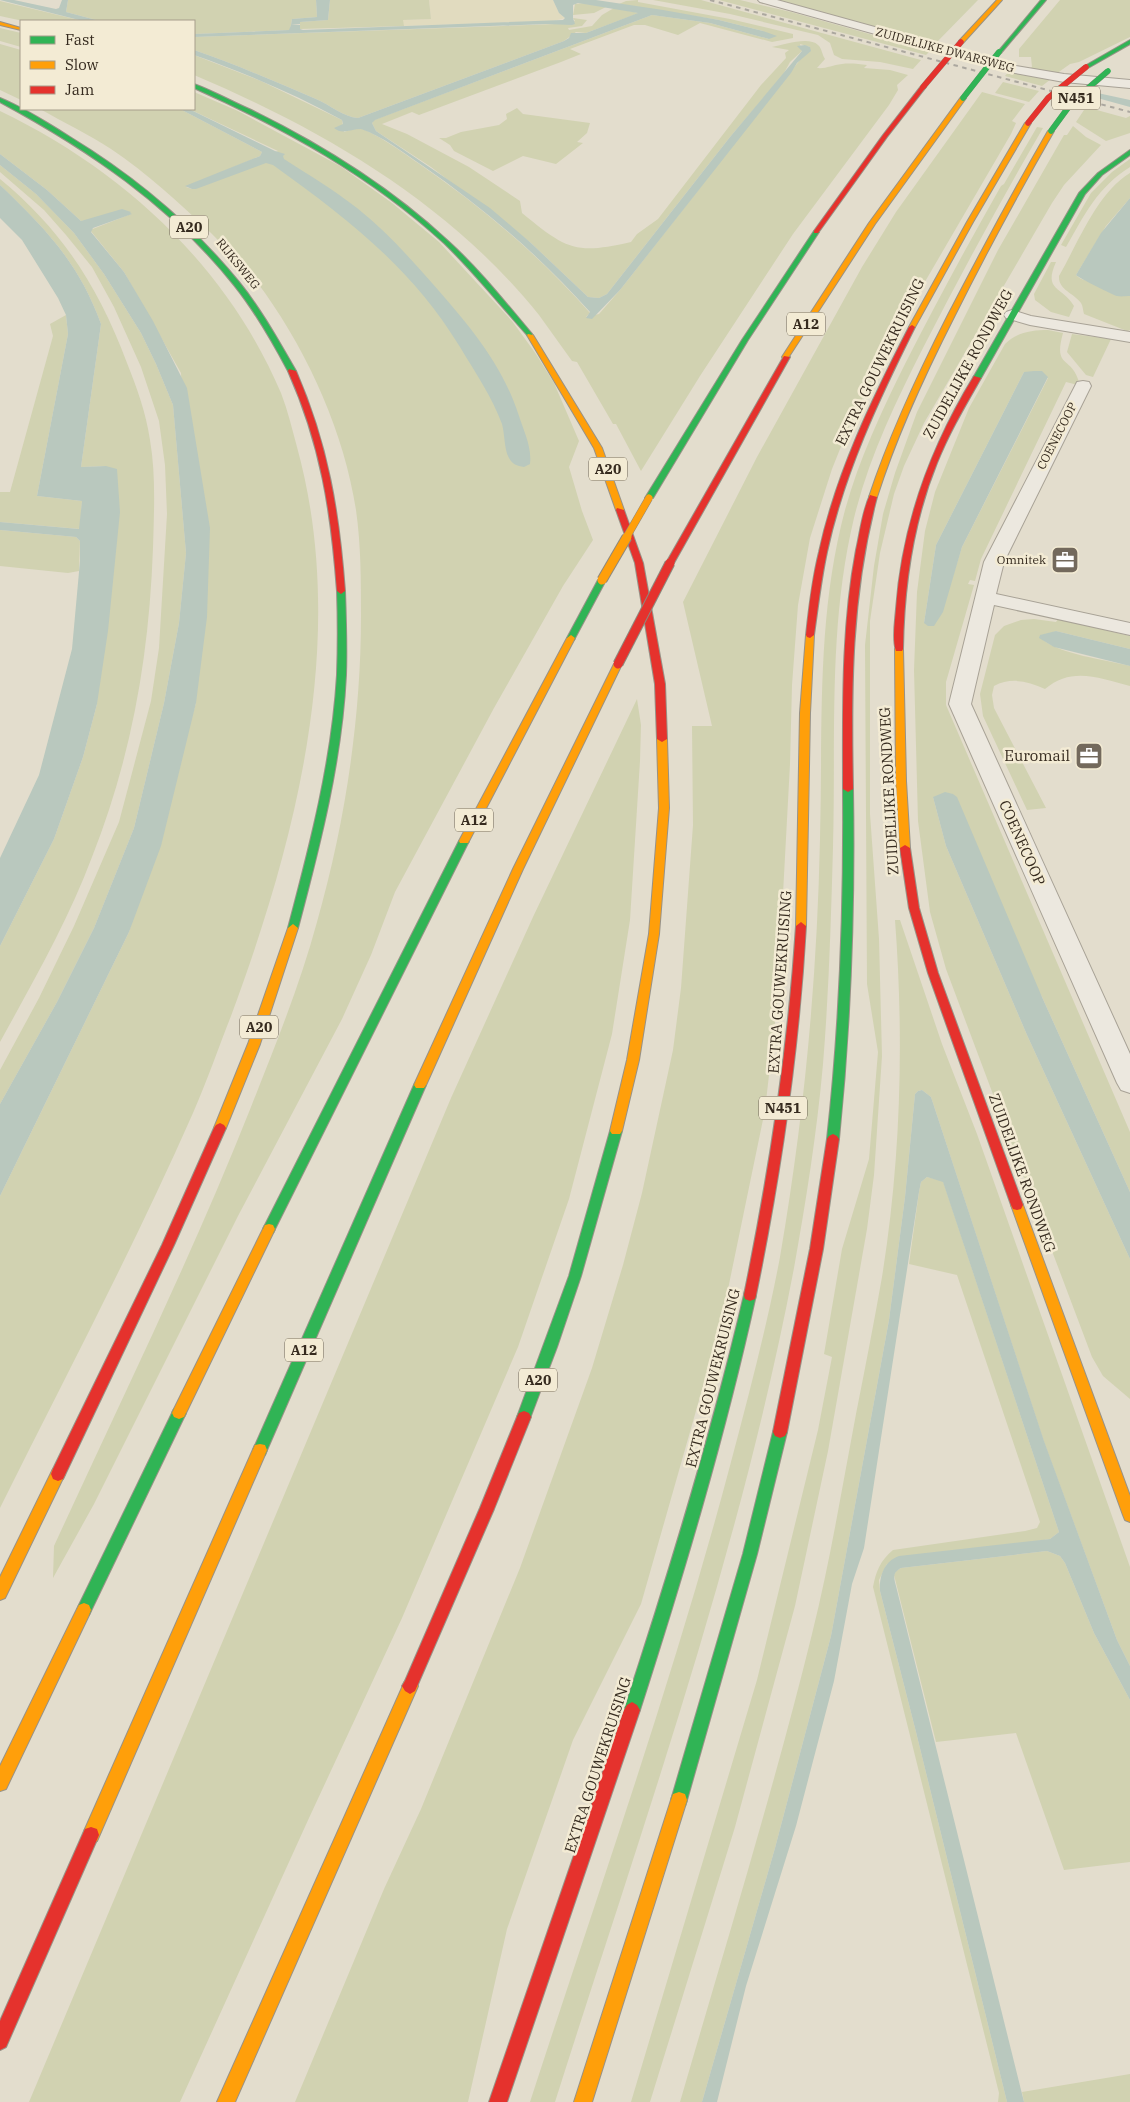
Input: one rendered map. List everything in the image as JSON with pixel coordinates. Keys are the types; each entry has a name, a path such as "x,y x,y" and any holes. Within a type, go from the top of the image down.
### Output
{"main road":[{"name":"A12","path":"0,1783 415,934 518,732 602,580 731,360 791,267 863,165 923,87 1000,0"},
{"name":"A12","path":"0,2041 450,1017 534,834 618,664 670,563 742,432 820,300 914,162 962,98 1044,0"},
{"path":"0,23 20,29"},
{"name":"EXTRA GOUWEKRUISING","path":"498,2102 584,1857 677,1570 721,1414 761,1243 777,1151 790,1058 802,903 808,664 816,588 830,517 852,449 880,388 946,264 1028,124 1048,98 1086,66 1130,42"},
{"name":"N451","path":"583,2102 674,1816 742,1583 781,1431 812,1280 830,1165 838,1101 844,1026 848,910 849,657 853,596 864,530 882,464 915,386 996,228 1051,131 1074,100 1113,68"},
{"name":"A20","path":"195,86 257,112 314,143 389,195 417,216 475,268 519,317 536,340 578,408 614,483 637,552 658,658 665,747 662,862 656,923 638,1037 603,1185 561,1316 530,1401 427,1648 226,2102"},
{"name":"RIJKSWEG","path":"0,100 20,109"},
{"name":"RIJKSWEG","path":"0,1593 153,1278 202,1170 265,1011 296,916 317,834 336,731 342,663 342,567 338,532 323,455 299,384 261,316 219,261 188,226 159,200 92,150 22,110"},
{"name":"ZUIDELIJKE RONDWEG","path":"1130,152 1100,174 1082,192 943,440 921,497 906,561 899,637 901,781 906,860 914,908 933,973 1120,1461 1130,1516"}],"street":[{"name":"ZUIDELIJKE DWARSWEG","path":"764,0 1024,71 1076,80 1130,84"},
{"path":"1012,315 1030,320 1130,337"},
{"name":"COENECOOP","path":"1082,386 994,562 960,704 1130,1083"},
{"path":"985,597 1130,629"}],"shaded area":[{"path":"0,0 14,0 56,9 59,8 62,0 68,0 66,12 96,20 79,20"},
{"path":"316,0 330,0 328,20 300,22 300,24 291,25 292,19 317,17"},
{"path":"429,0 553,0 559,13 565,18 553,21 404,26 402,20 431,19"},
{"path":"553,0 596,0 719,20 777,36 769,39 710,23 652,15 375,120 372,123 376,131 490,208 531,243 588,297 599,298 607,294 730,137 802,51 797,46 805,45 810,47 811,51 797,63 620,290 592,319 586,318 590,312 571,291 511,234 446,182 401,150 361,129 337,130 334,128 343,124 342,120 324,110 270,84 195,55 195,50 225,61 358,118 564,41 569,38 571,33 586,33 638,13 578,3 573,5 575,24 572,25 546,24 195,37 195,34 289,30 291,25 300,25 300,29 303,30 563,20 565,18 559,13"},
{"path":"1065,86 1130,100 1130,107 1061,88"},
{"path":"182,110 191,110 275,151 285,154 283,156 284,159 348,201 367,216 396,244 471,329 493,361 512,397 519,416 529,446 530,464 521,467 510,460 506,450 502,424 493,404 441,318 399,268 352,225 273,165 266,163 196,189 185,186 260,156 262,152"},
{"path":"0,154 47,190 81,221 122,209 131,212 132,214 93,228 91,232 124,272 153,321 187,388 210,528 207,617 196,703 161,846 129,932 0,1196 0,1104 57,1002 94,928 134,828 164,703 179,623 186,553 173,405 156,364 141,333 104,274 74,233 36,194 0,165"},
{"path":"0,185 60,248 82,283 101,324 81,467 106,466 117,469 120,512 108,631 97,704 83,757 54,839 0,946 0,858 39,775 72,649 80,541 76,537 0,530 0,522 79,529 82,501 37,496 68,334 66,315 58,298 22,240 0,218"},
{"path":"1130,198 1130,296 1119,296 1076,275 1101,233"},
{"path":"1042,371 1048,377 962,547 943,612 934,626 928,626 924,623 936,545 1024,372"},
{"path":"1056,631 1130,649 1130,666 1054,647 1039,638 1040,635"},
{"path":"945,792 957,797 1042,997 1130,1192 1130,1259 1027,1035 946,846 933,797"},
{"path":"922,1090 931,1097 1044,1441 1117,1640 1130,1666 1130,1700 1094,1633 1065,1563 1060,1556 1047,1551 901,1568 895,1574 895,1583 1024,2102 1007,2102 880,1586 886,1566 899,1556 1050,1539 1059,1532 943,1182 927,1177 921,1182 919,1192 864,1548 852,1584 834,1681 796,1826 746,1986 717,2102 702,2102 775,1848 831,1636 889,1320 905,1197 915,1094"}],"green space":[{"path":"68,0 316,0 317,17 292,19 290,30 195,34 195,20 96,20 66,12"},
{"path":"330,0 429,0 431,19 403,20 404,26 300,29 300,22 328,20"},
{"path":"638,0 638,2 730,19 793,34 793,38 772,42 700,23 678,35 645,25 634,25 570,49 581,54 561,62 419,115 412,112 382,124 407,134 469,167 520,201 522,213 550,235 572,246 597,248 631,242 637,234 658,219 761,85 786,58 785,53 789,50 772,47 802,41 814,42 819,46 825,59 817,68 842,64 858,64 867,65 864,68 890,70 908,75 897,85 898,90 889,105 793,234 700,376 641,471 616,424 613,424 577,362 572,361 539,315 504,275 465,238 425,204 337,146 290,120 195,75 195,55 261,81 342,120 344,132 362,129 383,140 442,180 509,233 571,292 590,313 586,317 599,314 620,290 810,47 800,44 802,51 790,62 783,75 730,137 607,294 599,298 588,297 531,243 431,167 376,131 372,123 374,120 652,15 710,23 769,39 763,31 719,20 619,4"},
{"path":"653,0 701,0 921,60 913,69 880,62 842,59 834,55 830,43 818,35 730,14"},
{"path":"719,0 740,0 791,12 930,51 926,55"},
{"path":"773,0 978,0 934,45"},
{"path":"1060,0 1130,0 1130,37 1079,62 1070,64 1056,74 1029,69 1032,67 1031,57 1019,57 1019,49"},
{"path":"0,1 79,20 20,20 0,16"},
{"path":"584,3 606,7 594,13 573,15 575,4"},
{"path":"614,8 639,13 586,33 576,32 564,41 358,118 347,115 316,99 255,73 195,50 195,37 557,24 575,21 573,18 587,20 582,26 568,28 569,30 592,26 602,15"},
{"path":"0,28 20,33 20,47 0,41"},
{"path":"0,44 20,50 20,100 0,90"},
{"path":"1010,70 1051,79 1042,86 1005,76"},
{"path":"1003,82 1039,91 1029,102 995,93"},
{"path":"195,92 238,111 340,166 392,203 439,242 512,321 554,383 579,441 569,467 593,540 563,586 494,708 395,892 371,955 342,1019 238,1216 94,1504 53,1578 54,1546 205,1218 278,1038 310,946 336,847 350,770 358,693 361,616 358,523 350,481 334,424 297,343 265,293 246,269 211,233 124,158 93,138 42,110 182,110 262,152 260,156 186,187 192,189 278,151 191,110 195,110"},
{"path":"982,92 1025,104 1012,121 1016,123 1011,134 912,304 873,376 832,469 810,538 798,605 792,685 790,764 777,1005 765,1110 721,1323 641,1604 573,1740 507,1929 468,2102 295,2102 384,1889 421,1809 520,1568 592,1368 623,1265 642,1193 673,1050 681,988 693,825 692,726 712,726 683,602 757,457 862,267 896,212"},
{"path":"1086,107 1126,118 1130,116 1130,133 1106,141 1076,122"},
{"path":"517,108 523,114 590,123 587,133 577,142 583,143 556,164 523,156 493,171 454,151 450,145 439,138 499,125 507,119 506,114"},
{"path":"0,111 45,135 88,162 129,193 166,226 201,264 232,304 258,347 281,393 288,413 312,518 318,591 316,663 308,736 295,808 255,948 193,1113 123,1262 0,1508 0,1196 129,932 196,703 181,373 124,272 90,230 131,214 81,221 47,190 0,154"},
{"path":"1073,126 1086,137 1101,145 1064,185 1052,203 924,423 904,466 894,494 880,553 870,621 870,814 879,939 882,1056 874,1175 867,1229 828,1451 795,1606 735,1827 650,2102 631,2102 757,1680 818,1430 832,1357 824,1354 842,1249 869,1159 878,1052 867,984 865,645 874,566 883,514 895,473 917,412 998,250 1064,135 1067,135"},
{"path":"1037,127 1043,128 967,263 894,409 875,451 854,518 840,599 837,640 831,901 823,1064 811,1166 794,1268 772,1374 746,1480 718,1585 655,1792 555,2102 530,2102 661,1703 709,1543 738,1436 775,1283 796,1153 808,1049 816,945 825,633 829,592 845,510 857,472 872,435 906,362 976,230"},
{"path":"1130,159 1130,167 1100,193 1066,247 1061,245 1091,193 1112,172"},
{"path":"0,165 36,194 74,233 104,274 141,333 156,364 173,405 186,553 179,623 164,703 134,828 94,928 57,1002 0,1104 0,1070 39,998 74,926 119,822 151,701 159,648 167,514 165,465 159,421 141,367 114,307 92,267 44,210 0,172"},
{"path":"1130,173 1130,198 1106,226 1076,275 1112,292 1130,296 1130,330 1127,331 1084,314 1081,303 1061,285 1059,276 1098,206 1118,182"},
{"path":"0,179 42,219 60,240 77,262 104,310 131,372 144,410 152,453 154,494 151,588 147,628 136,705 118,781 83,881 49,951 0,1042 0,946 54,839 83,757 97,704 106,466 81,467 101,324 92,302 72,265 46,232 0,185"},
{"path":"1051,262 1056,262 1052,278 1053,283 1074,306 1069,317 1051,312 1035,300 1034,294"},
{"path":"66,315 68,334 37,496 82,501 80,529 0,522 0,492 10,492 53,336 50,324"},
{"path":"1048,330 1063,333 1060,352 1064,361 1076,374 1079,382 1078,385 1066,382 981,559 975,581 970,580 968,584 974,585 946,682 946,705 1130,1132 1130,1192 1042,997 933,797 946,846 1027,1035 1130,1259 1130,1399 1103,1376 1092,1357 1052,1251 1049,1232 1045,1223 1039,1217 946,969 930,912 918,821 914,670 917,592 925,531 935,492 969,408 1005,344 1020,334","holes":["1024,372 1048,378 962,547 942,611 924,623 936,545"]},
{"path":"1072,334 1111,339 1093,377 1086,375 1067,352"},
{"path":"0,530 76,537 80,541 79,571 68,573 0,566"},
{"path":"1034,619 1056,622 1058,619 1130,636 1130,649 1056,631 1042,639 1071,653 1130,666 1130,686 1097,677 1076,676 1055,682 1045,689 1019,681 1000,683 994,686 992,695 994,708 1046,808 1027,810 983,716 980,694 995,635 1004,626 1021,620"},
{"path":"637,699 641,725 640,761 630,920 612,1034 569,1199 518,1347 402,1618 180,2102 29,2102 451,1098 533,917"},
{"path":"895,920 900,920 942,1044 977,1134 1130,1567 1130,1666 1117,1640 1044,1442 931,1097 922,1090 918,1091 915,1094 905,1197 889,1320 831,1636 775,1848 702,2102 680,2102 765,1811 812,1634 830,1552 879,1294 893,1188 899,1099 898,964"},
{"path":"927,1177 943,1181 1059,1532 1050,1539 887,1564 879,1580 880,1591 1007,2102 998,2102 999,2093 873,1587 879,1567 893,1550 1025,1531 1037,1528 1040,1522 957,1275 909,1264 921,1182"},
{"path":"1047,1551 1060,1556 1065,1563 1094,1633 1130,1700 1130,1862 1064,1870 1016,1733 936,1742 894,1575 896,1571 901,1568"},
{"path":"1130,2074 1130,2102 1024,2102 1022,2092"}],"railway":[{"path":"710,0 1130,112"}],"traffic: fast":[{"path":"999,52 1044,0"},
{"path":"1086,67 1130,42"},
{"path":"963,98 999,52"},
{"path":"1051,131 1073,101 1108,71"},
{"path":"195,86 261,117 294,135 358,173 388,194 446,242 530,335"},
{"path":"0,100 46,124 89,151 130,180 169,212 205,246 237,284 266,326 292,371"},
{"path":"977,378 1082,193 1100,174 1130,152"},
{"path":"649,498 745,340 816,232"},
{"path":"571,638 602,580"},
{"path":"293,928 323,804 337,719 343,633 341,591"},
{"path":"833,1139 842,1052 846,964 848,789"},
{"path":"269,1229 464,841"},
{"path":"260,1450 420,1085"},
{"path":"524,1417 551,1347 575,1276 597,1204 616,1131"},
{"path":"632,1710 697,1504 725,1400 750,1295"},
{"path":"84,1610 179,1413"},
{"path":"679,1800 750,1554 780,1432"}],"traffic: slow":[{"path":"961,42 1000,0"},
{"path":"0,23 20,29"},
{"path":"786,357 872,223 963,98"},
{"path":"912,327 1028,123"},
{"path":"873,497 897,431 925,368 1010,203 1051,131"},
{"path":"530,335 598,448 620,510"},
{"path":"602,580 649,498"},
{"path":"801,926 805,713 810,635"},
{"path":"464,841 571,638"},
{"path":"899,649 901,781 905,848"},
{"path":"420,1085 518,869 618,664"},
{"path":"616,1131 633,1060 654,934 664,808 662,739"},
{"path":"220,1128 254,1044 293,928"},
{"path":"1017,1205 1130,1515"},
{"path":"179,1413 269,1229"},
{"path":"91,1835 260,1450"},
{"path":"0,1593 58,1474"},
{"path":"0,1783 84,1610"},
{"path":"226,2102 410,1686"},
{"path":"583,2102 679,1800"}],"traffic: jam":[{"path":"923,87 961,42"},
{"path":"1028,123 1048,98 1086,67"},
{"path":"816,232 923,87"},
{"path":"810,635 815,593 823,552 845,476 875,402 912,327"},
{"path":"670,563 786,357"},
{"path":"292,371 304,399 322,452 336,533 341,591"},
{"path":"899,649 901,596 909,541 916,514 933,462 948,430 977,378"},
{"path":"848,789 847,716 852,605 857,569 873,497"},
{"path":"620,510 639,563 660,684 662,739"},
{"path":"618,664 670,563"},
{"path":"905,848 914,908 933,973 1017,1205"},
{"path":"750,1295 768,1204 783,1112 794,1019 801,926"},
{"path":"58,1474 168,1245 220,1128"},
{"path":"780,1432 803,1322 833,1139"},
{"path":"410,1686 487,1509 524,1417"},
{"path":"498,2102 632,1710"},
{"path":"0,2041 91,1835"}],"place":[{"name":"Omnitek","path":"1065,560"},
{"name":"Euromail","path":"1089,756"}]}
